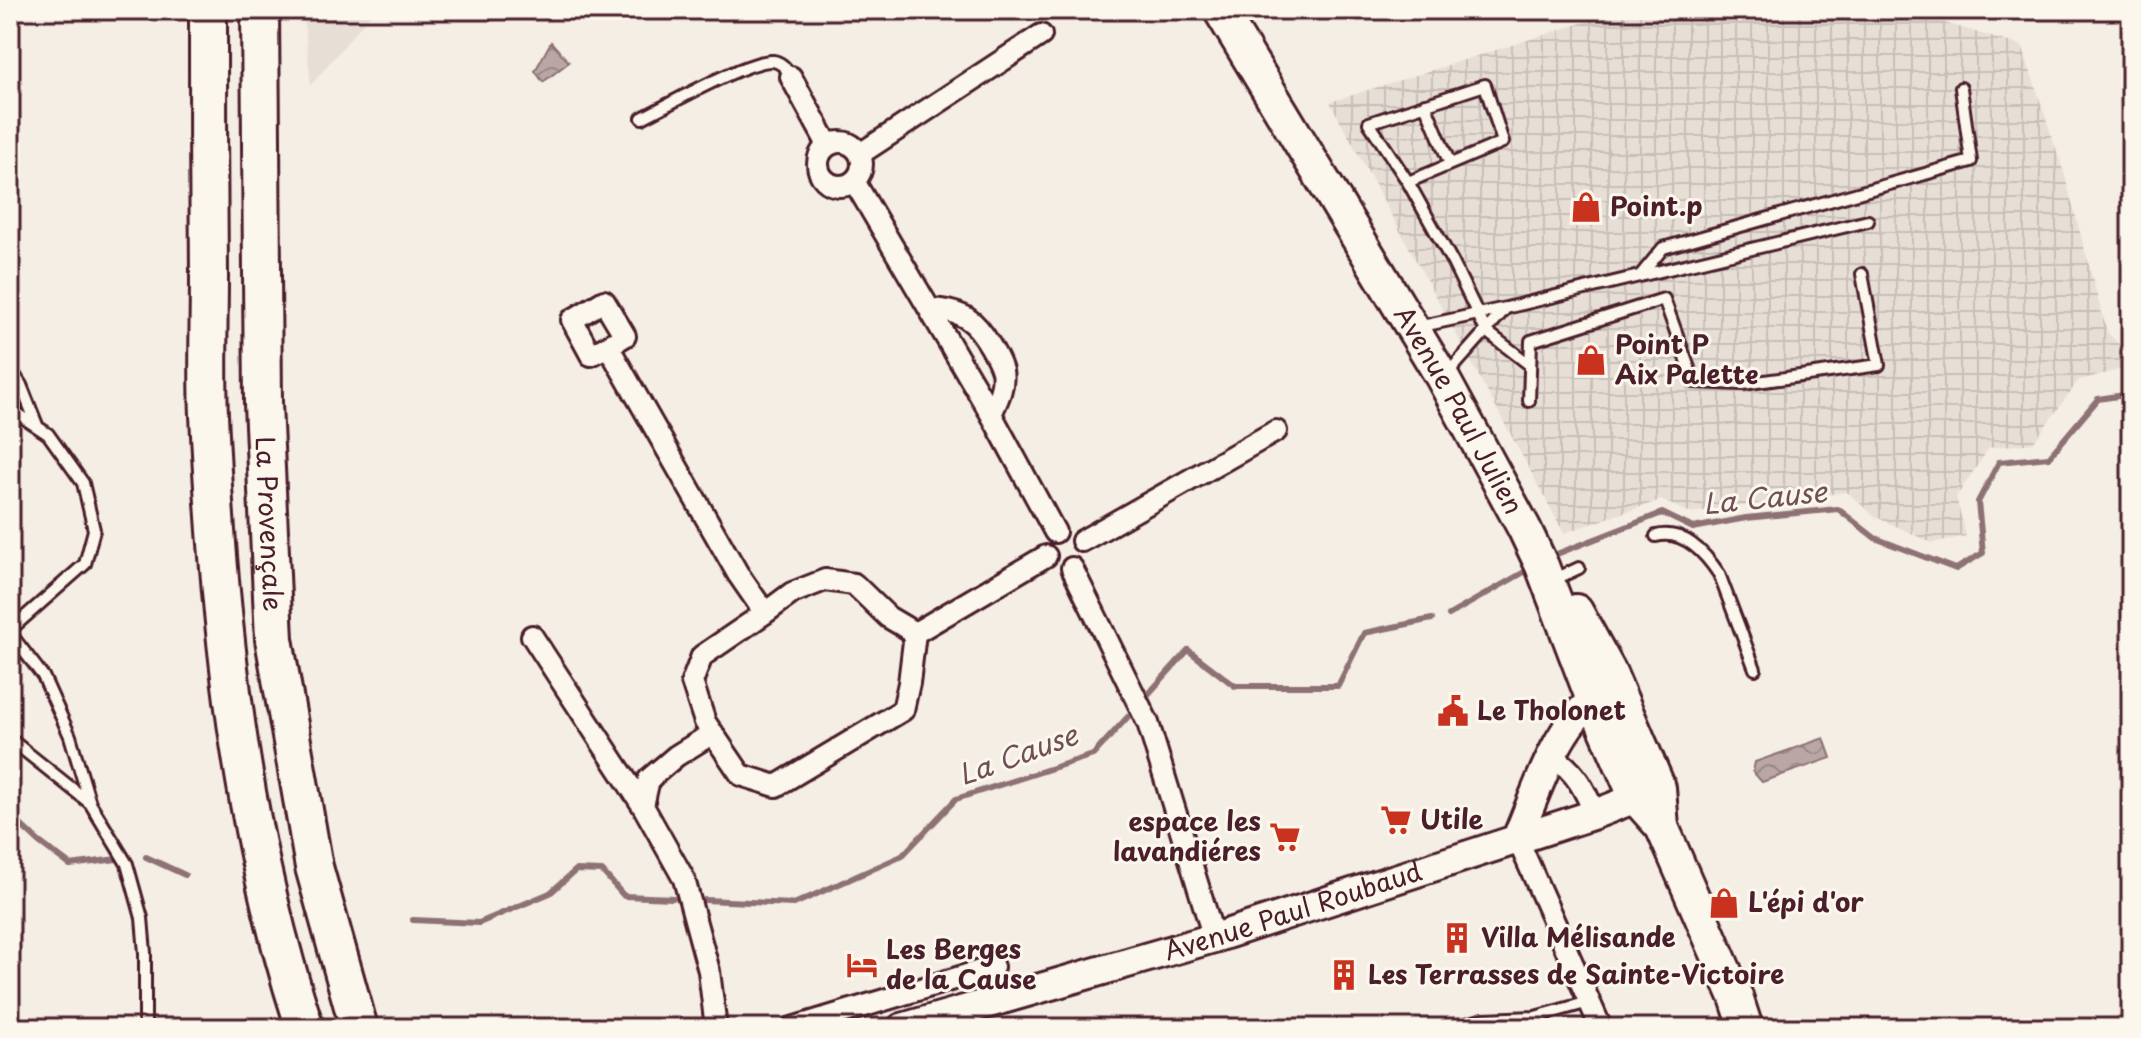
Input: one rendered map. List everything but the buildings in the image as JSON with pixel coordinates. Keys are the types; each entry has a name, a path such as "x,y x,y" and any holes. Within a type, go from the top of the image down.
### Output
{"highway":[{"name":"La Provençale","path":"208,10 209,412 222,618 241,766 261,867 305,1028"},
{"name":"La Provençale","path":"260,10 263,404 274,639 314,867 359,1028"}],"main road":[{"name":"Avenue Paul Julien","path":"1220,10 1442,377 1609,671 1662,827 1736,997 1746,1028"},
{"name":"Avenue Paul Julien","path":"1235,10 1450,371 1527,526"},
{"name":"Avenue Paul Julien","path":"1555,572 1593,700 1650,786"}],"street":[{"path":"860,154 1041,35"},
{"path":"791,77 828,145"},
{"path":"835,142 849,144 860,154 862,169 848,185 833,186 821,178 818,156 828,145 835,142"},
{"path":"854,181 991,414 1055,532"},
{"path":"930,309 946,310 977,324 993,351 1002,371 1001,389 991,414"},
{"path":"608,346 738,574 765,613"},
{"path":"1082,541 1276,431"},
{"path":"1072,568 1054,566 1046,556 1045,543 1055,532 1072,532 1082,541"},
{"path":"1072,568 1081,559 1082,541"},
{"path":"915,633 1046,556"},
{"path":"1072,568 1148,723 1214,938"},
{"path":"825,580 854,584 888,617 915,633 903,710 776,786 741,775 705,722 692,682 702,656 792,593 825,580"},
{"path":"532,636 643,806 684,879 709,971 716,1028"},
{"path":"1593,700 1577,712 1545,755 1517,838 1601,1028"},
{"path":"643,806 649,779 713,733"},
{"path":"1545,755 1565,764 1583,784 1595,814"},
{"name":"Avenue Paul Roubaud","path":"902,1028 1214,938 1595,814 1650,786"},
{"path":"792,1028 993,967"},
{"path":"938,984 947,1015"}],"lane":[{"path":"642,118 751,65 774,61 786,68 791,77"},
{"path":"1408,182 1503,142 1485,85 1369,123 1408,182 1486,331 1530,365"},
{"path":"1639,277 1663,248 1971,161 1961,88"},
{"path":"1425,104 1450,164"},
{"path":"1422,326 1868,221"},
{"path":"1529,401 1531,341 1664,299 1694,382 1743,384 1879,365 1862,274"},
{"path":"1450,371 1506,308"},
{"path":"10,368 21,385 38,427"},
{"path":"10,416 15,412 48,434 83,483 94,530 85,564 10,632 43,676 70,736 90,803 127,864 142,918 145,1028"},
{"path":"1656,536 1667,534 1682,538 1699,549 1712,563 1755,669"},
{"path":"10,739 90,803"},
{"path":"1453,1028 1484,1019 1535,1017 1589,1002"}],"shaded area":[{"path":"303,10 374,10 311,85"},
{"path":"1623,10 1902,10 2022,46 2064,173 2107,332 2131,356 2131,367 2079,380 2033,443 1989,448 1956,497 1966,536 1932,543 1874,516 1847,492 1690,513 1661,500 1564,533 1330,102"}],"water":[{"path":"551,42 569,62 543,82 535,71"},
{"path":"1824,738 1831,758 1762,782 1753,772 1755,762"}],"waterway":[{"name":"La Cause","path":"1549,557 1662,513 1693,528 1746,518 1838,509 1875,538 1956,569 1983,553 1978,502 1999,462 2049,457 2098,399 2131,394"},
{"name":"La Cause","path":"1449,615 1533,567"},
{"name":"La Cause","path":"1143,700 1188,650 1235,686 1338,686 1364,633 1432,619"},
{"name":"La Cause","path":"705,900 794,904 902,856 956,799 1093,755 1135,709"},
{"name":"La Cause","path":"10,815 70,865 117,859"},
{"name":"La Cause","path":"146,857 185,875"},
{"name":"La Cause","path":"413,920 479,923 550,893 576,870 602,871 624,896 673,898"}],"place":[{"name":"Point.p","path":"1586,207"},
{"name":"Point P Aix Palette","path":"1591,360"},
{"name":"Le Tholonet","path":"1453,711"},
{"name":"Utile","path":"1396,820"},
{"name":"espace les lavandiéres","path":"1285,837"},
{"name":"L'épi d'or","path":"1724,903"},
{"name":"Villa Mélisande","path":"1457,938"},
{"name":"Les Berges de la Cause","path":"862,965"},
{"name":"Les Terrasses de Sainte-Victoire","path":"1344,975"}]}
